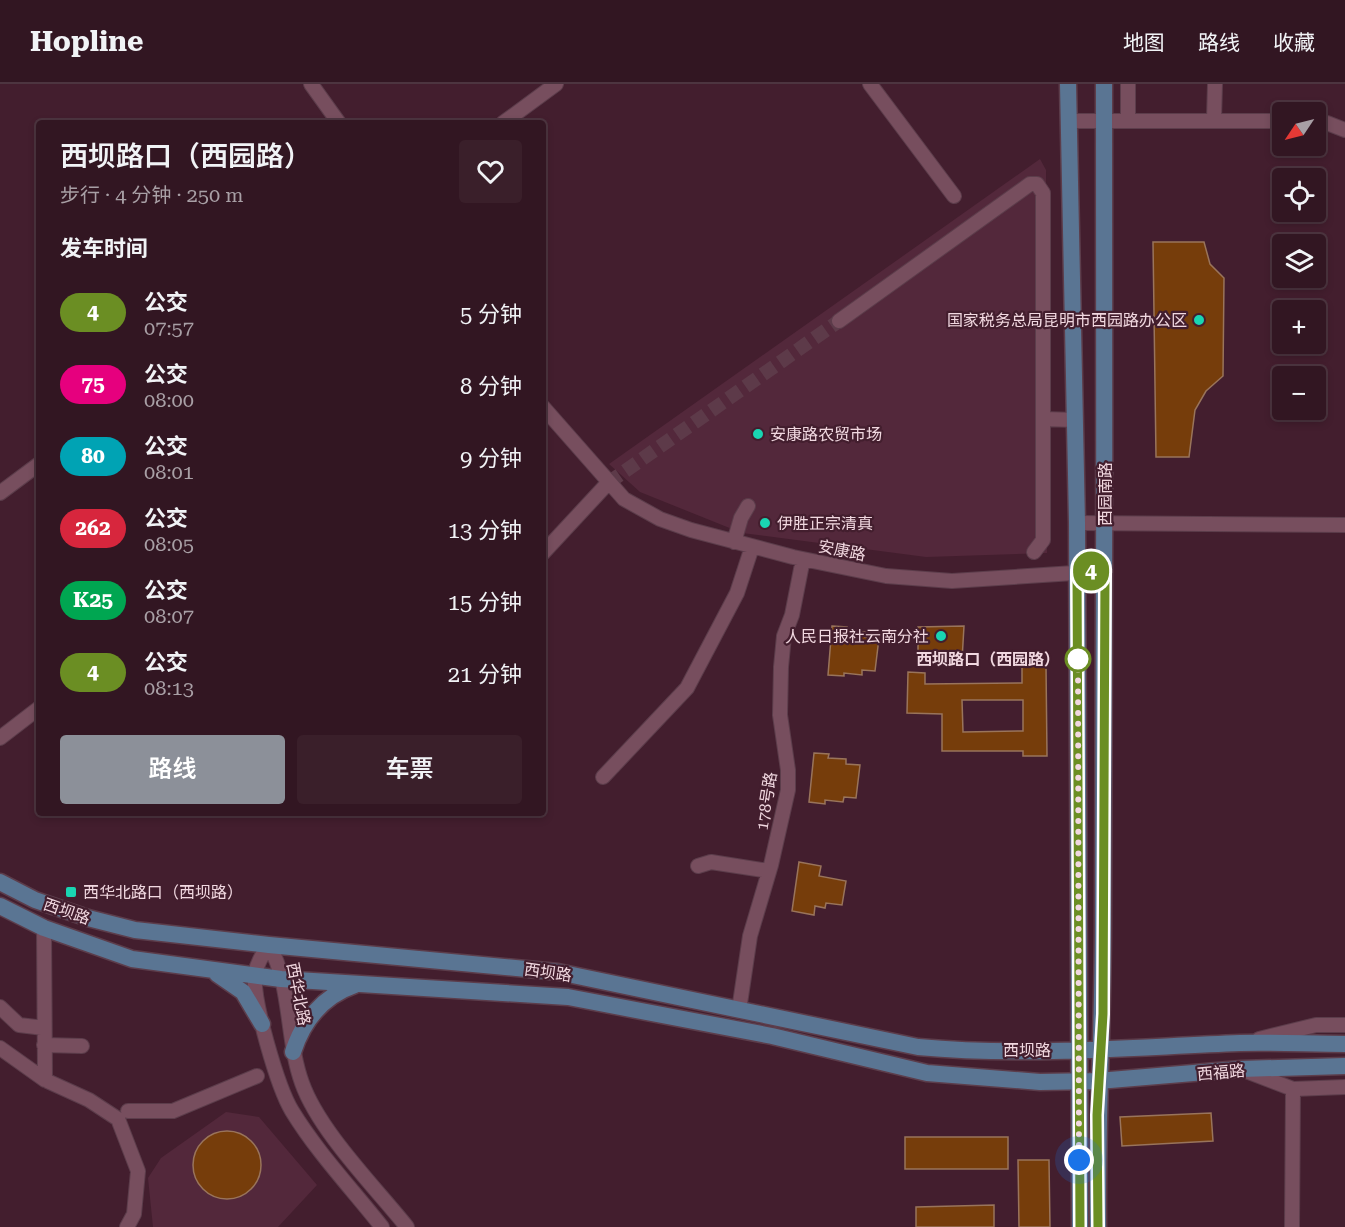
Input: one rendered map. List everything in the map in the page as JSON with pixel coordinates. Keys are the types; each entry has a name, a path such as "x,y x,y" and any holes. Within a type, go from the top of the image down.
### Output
{"main road":[{"name":"西园南路","path":"1068,84 1077,523 1080,1227"},
{"name":"西园南路","path":"1098,1227 1098,1082 1103,1014 1104,84"},
{"name":"西坝路","path":"0,882 35,900 88,918 135,930 558,972 918,1047 958,1051 1100,1051"},
{"name":"西坝路","path":"0,906 44,928 132,958 202,970 281,979 568,997 772,1036 927,1072 1040,1082 1098,1082"},
{"path":"202,970 224,978 243,992 262,1024"},
{"path":"293,1052 301,1030 315,1011 335,994 361,984"},
{"name":"西福路","path":"1100,1051 1242,1043 1345,1044"},
{"name":"西福路","path":"1098,1082 1241,1069 1345,1066"}],"street":[{"path":"311,84 337,120"},
{"path":"507,120 556,84"},
{"path":"870,84 954,196"},
{"path":"1128,84 1128,121"},
{"path":"1214,119 1215,84"},
{"path":"1069,121 1272,121"},
{"path":"1326,123 1345,130"},
{"path":"839,321 1030,184 1037,184 1043,193 1043,540 1034,552"},
{"name":"安康路","path":"546,411 624,499 660,519 734,542 886,576 952,581 1105,571"},
{"path":"1043,418 1075,420"},
{"path":"0,493 36,466"},
{"path":"546,550 608,483"},
{"path":"734,542 741,518 748,506"},
{"path":"1077,523 1345,525"},
{"path":"603,777 687,688 737,592 752,547"},
{"name":"178号路","path":"739,1010 750,936 769,871 788,790 788,770 780,715 780,667 784,636 792,615 803,559"},
{"path":"0,738 36,710"},
{"path":"698,866 711,862 769,871"},
{"path":"44,928 45,1080"},
{"name":"西华北路","path":"255,976 259,959 269,945 277,961 293,1052 303,1085 324,1124 407,1227"},
{"path":"255,976 262,1024 291,1110 382,1227"},
{"path":"0,1007 19,1025 45,1028"},
{"path":"1242,1043 1316,1025 1345,1025"},
{"path":"44,1045 82,1046"},
{"path":"0,1048 45,1080 89,1100 118,1119 138,1171 134,1214 127,1227"},
{"path":"1241,1069 1293,1089 1345,1087"},
{"path":"128,1111 173,1111 257,1076"},
{"path":"1292,1227 1293,1089"}],"shaded area":[{"path":"1040,159 1046,170 1047,553 926,557 742,533 640,492 609,464"},
{"path":"226,1112 259,1117 317,1185 278,1227 153,1227 148,1178 161,1158"}],"building":[{"path":"1153,242 1204,242 1210,264 1224,278 1223,376 1206,391 1195,410 1189,457 1156,457"},
{"path":"832,626 847,627 847,631 865,632 865,637 879,638 875,671 862,670 862,675 844,673 844,676 828,675"},
{"name":"人民日报社云南分社","path":"964,626 962,660 928,661 927,652 918,652 918,627"},
{"path":"1022,665 1046,665 1047,756 1023,756 1023,751 942,751 942,714 907,713 908,672 925,673 925,684 1022,683","holes":["962,700 1023,700 1023,731 963,732"]},
{"path":"814,753 829,754 828,758 846,759 846,764 860,765 856,798 844,797 843,802 825,800 825,804 809,802"},
{"path":"799,862 821,866 819,876 846,881 842,905 826,903 825,908 815,906 814,915 792,911"},
{"path":"1211,1113 1213,1141 1122,1146 1120,1117"},
{"path":"227,1131 240,1134 251,1141 258,1152 261,1165 258,1178 251,1189 240,1196 227,1199 214,1196 203,1189 196,1178 193,1165 196,1152 203,1141 214,1134"},
{"path":"905,1137 1008,1137 1008,1169 905,1169"},
{"path":"1018,1160 1049,1160 1050,1227 1019,1227"},
{"path":"994,1205 994,1227 916,1227 916,1207"}],"tunnel":[{"path":"608,483 839,321"}],"bus line":[{"name":"4","path":"1080,1227 1077,572 1105,571 1103,1014 1097,1115 1098,1227"}],"place":[{"name":"国家税务总局昆明市西园路办公区","path":"1199,320"},
{"name":"安康路农贸市场","path":"758,434"},
{"name":"伊胜正宗清真","path":"765,523"},
{"name":"人民日报社云南分社","path":"941,636"},
{"name":"西坝路口（西园路）","path":"1078,659"},
{"name":"西华北路口（西坝路）","path":"71,892"}],"route":[{"path":"1078,659 1079,1160"}]}
